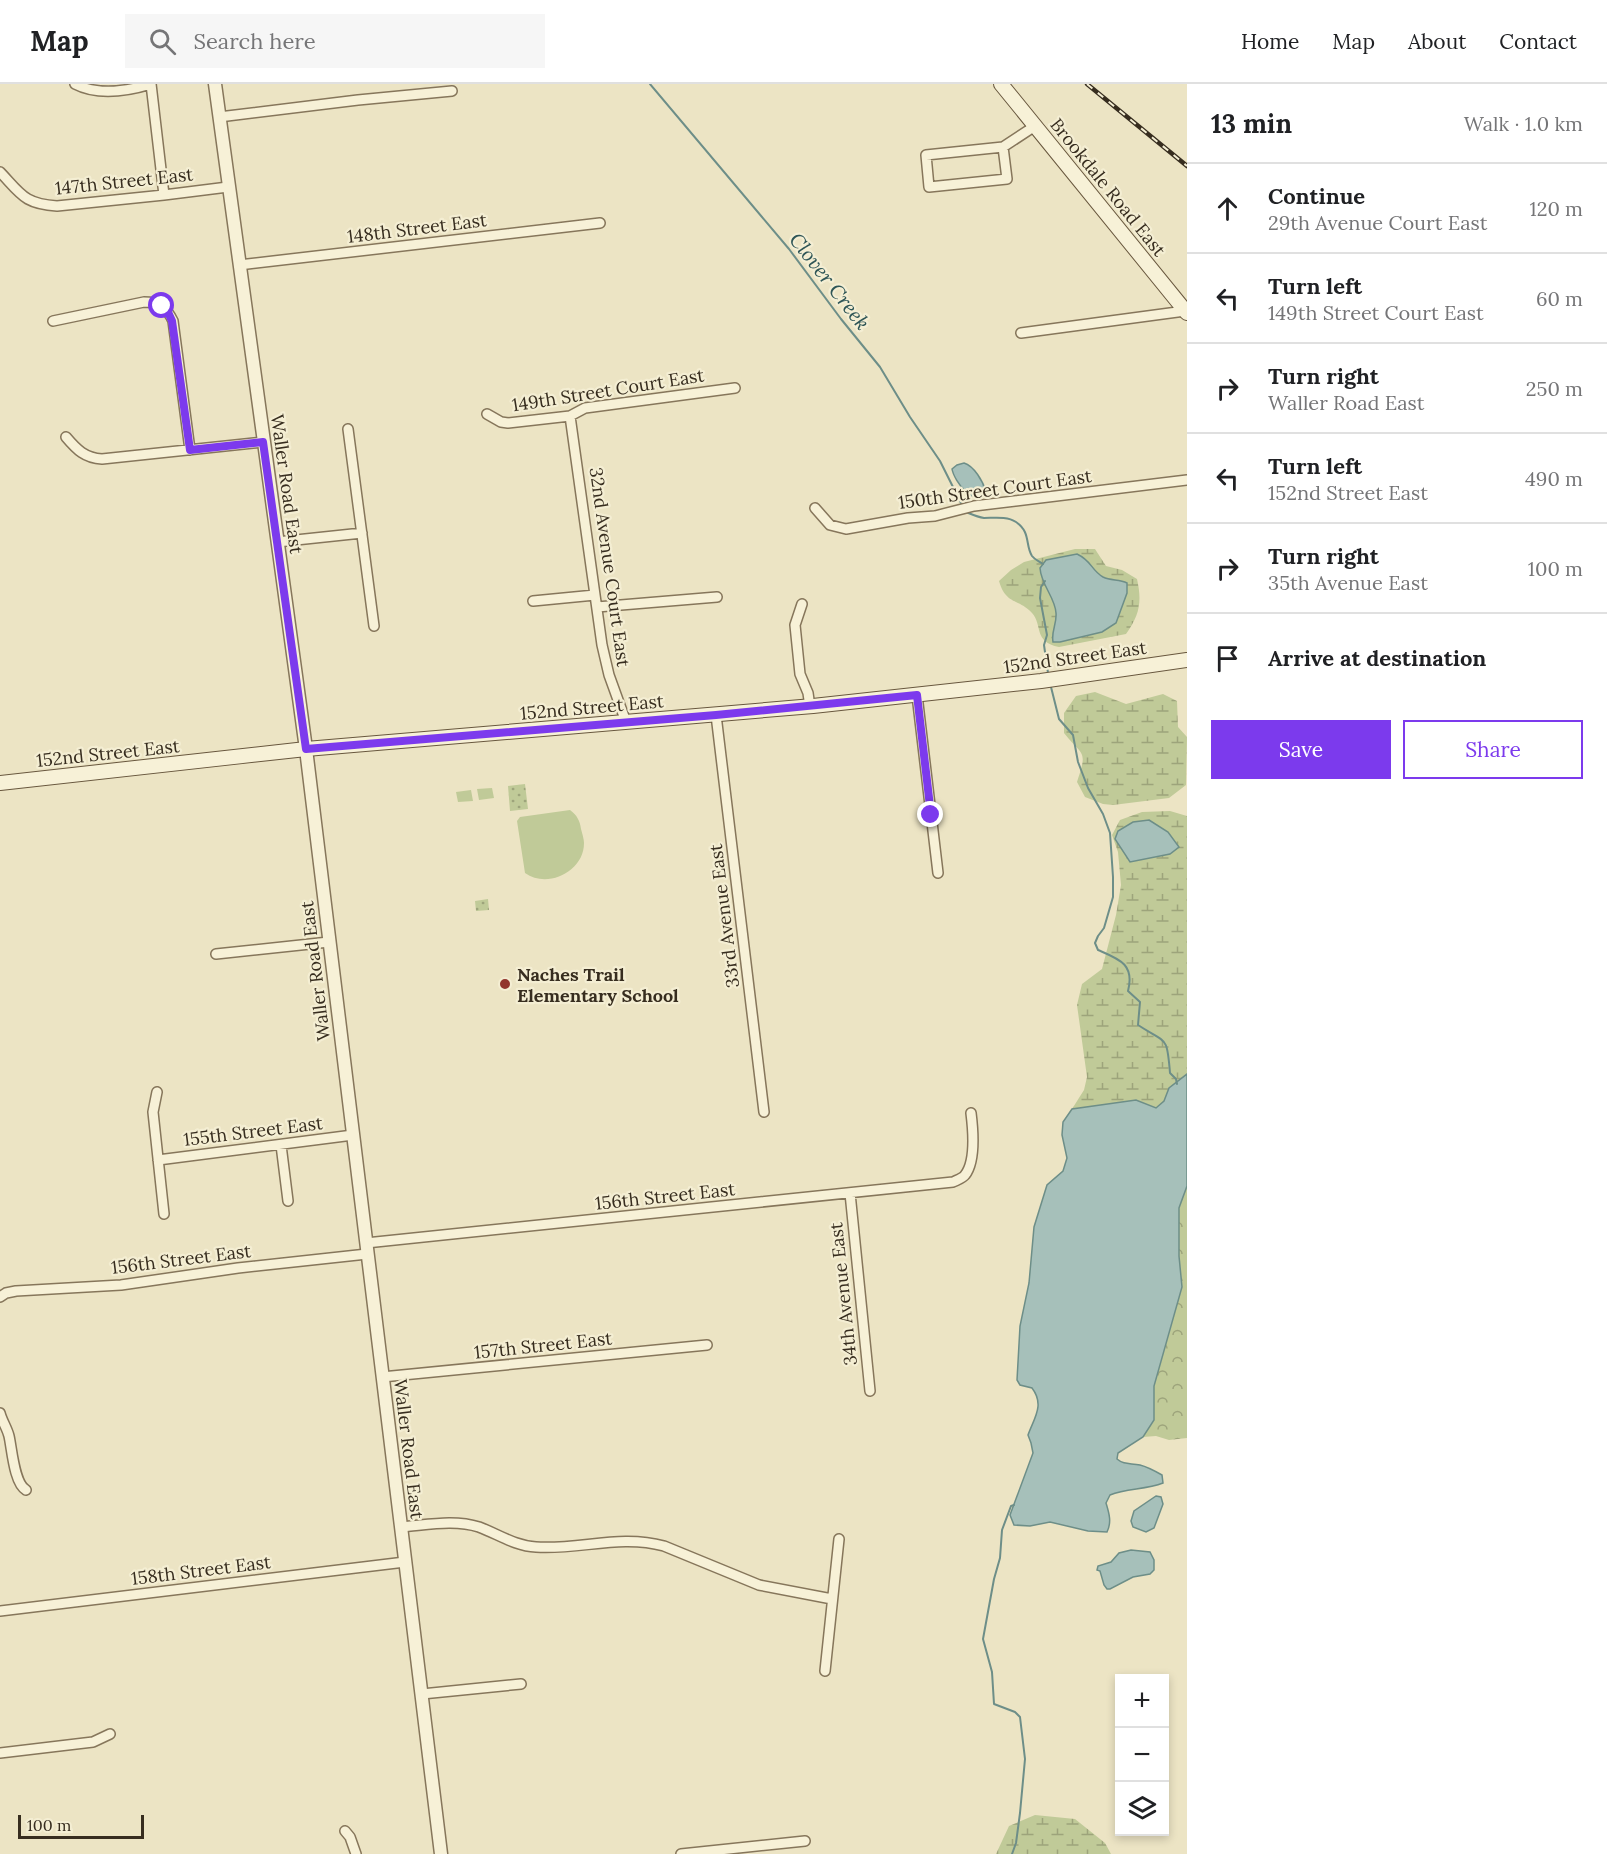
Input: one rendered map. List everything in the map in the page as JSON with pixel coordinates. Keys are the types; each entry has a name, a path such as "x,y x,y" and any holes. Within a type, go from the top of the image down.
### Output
{"main road":[{"name":"Brookdale Road East","path":"1001,84 1186,312"},
{"name":"152nd Street East","path":"0,783 306,749 810,707 1041,681 1187,660"}],"street":[{"path":"75,84 98,91 151,84 164,195"},
{"name":"Waller Road East","path":"215,84 306,749 441,1854"},
{"path":"219,117 358,100 452,92"},
{"path":"1003,147 1007,179 929,187 926,155 1003,147 1035,126"},
{"name":"147th Street East","path":"0,172 29,201 57,206 228,187"},
{"name":"148th Street East","path":"239,265 600,223"},
{"path":"53,321 144,302 154,303 167,310 172,321 190,450"},
{"path":"1021,333 1186,312"},
{"name":"149th Street Court East","path":"487,414 507,423 570,416 585,408 735,388"},
{"name":"32nd Avenue Court East","path":"570,416 602,645 609,675 626,722"},
{"path":"348,429 374,626"},
{"path":"66,437 79,452 92,458 102,459 263,442"},
{"name":"150th Street Court East","path":"815,508 830,525 846,529 908,518 935,516 974,506 1187,480"},
{"path":"277,542 362,533"},
{"path":"533,601 595,595"},
{"path":"597,607 717,597"},
{"path":"802,604 795,625 800,674 808,693 810,707"},
{"path":"917,695 938,873"},
{"name":"33rd Avenue East","path":"716,715 764,1112"},
{"path":"216,954 329,942"},
{"path":"157,1092 153,1112 164,1214"},
{"name":"156th Street East","path":"0,1297 6,1293 16,1292 121,1285 367,1249 953,1182 966,1174 972,1150 973,1132 970,1113"},
{"name":"155th Street East","path":"158,1160 353,1135"},
{"path":"281,1145 288,1201"},
{"name":"34th Avenue East","path":"850,1193 870,1391"},
{"name":"157th Street East","path":"382,1377 707,1345"},
{"path":"0,1413 8,1433 18,1478 22,1488 26,1490"},
{"path":"401,1527 452,1523 467,1525 479,1527 519,1544 539,1547 622,1540 648,1542 664,1546 759,1585 832,1599"},
{"path":"825,1671 839,1539"},
{"name":"158th Street East","path":"0,1611 405,1562"},
{"path":"422,1694 521,1684"},
{"path":"0,1753 93,1742 110,1734"},
{"path":"345,1831 350,1837 356,1854"},
{"path":"681,1854 806,1841"}],"green space":[{"path":"1075,549 1095,549 1106,566 1122,570 1137,579 1139,608 1126,634 1059,647 1045,641 1032,613 1009,598 999,581 1024,562"},
{"path":"1095,692 1126,704 1163,694 1177,701 1178,727 1187,737 1186,785 1169,798 1113,805 1085,797 1077,782 1082,754 1064,733 1064,713 1076,696"},
{"path":"525,784 528,809 510,811 508,786"},
{"path":"492,788 494,798 479,800 477,789"},
{"path":"471,790 473,801 458,802 456,792"},
{"path":"570,810 579,821 584,840 578,862 563,875 553,878 544,879 525,873 517,821 520,817"},
{"path":"1170,811 1187,816 1187,1074 1169,1088 1164,1101 1156,1108 1136,1100 1072,1109 1084,1090 1087,1077 1077,1005 1082,984 1102,969 1121,885 1118,852 1112,835 1120,820 1142,812"},
{"path":"488,899 489,910 476,911 475,901"},
{"path":"1187,1186 1187,1438 1169,1440 1156,1436 1143,1437 1154,1420 1154,1386 1182,1287 1179,1256 1179,1208"},
{"path":"1035,1815 1075,1819 1105,1843 1111,1854 996,1854 1009,1826"}],"water":[{"path":"964,463 978,474 983,483 986,492 981,496 971,495 957,480 952,469"},
{"path":"1077,554 1103,577 1127,583 1127,593 1116,623 1102,632 1053,642 1055,607 1040,568 1046,560"},
{"path":"1149,820 1168,832 1179,847 1170,854 1130,862 1115,839 1118,831 1133,822"},
{"path":"1187,1074 1187,1186 1179,1208 1179,1256 1182,1287 1154,1386 1154,1420 1143,1437 1118,1453 1117,1459 1125,1463 1140,1465 1162,1475 1163,1483 1110,1495 1106,1503 1110,1521 1107,1532 1088,1531 1050,1522 1030,1526 1014,1525 1010,1515 1033,1453 1028,1435 1038,1406 1036,1394 1032,1388 1020,1385 1017,1380 1020,1326 1029,1283 1034,1227 1047,1185 1063,1171 1067,1158 1062,1135 1063,1122 1072,1109 1136,1100 1156,1108 1164,1101 1169,1088"},
{"path":"1156,1496 1161,1497 1163,1504 1154,1528 1146,1532 1133,1527 1131,1521 1134,1511"},
{"path":"1131,1550 1150,1552 1154,1560 1154,1570 1150,1574 1133,1577 1107,1589 1100,1571 1097,1570 1098,1566 1111,1562 1119,1553"}],"waterway":[{"name":"Clover Creek","path":"650,84 789,249 880,367 940,461 963,507"},
{"path":"966,512 981,518 1005,518 1016,522 1026,534 1032,556 1043,564"},
{"path":"1045,581 1041,587 1040,598 1047,635 1044,645 1048,673"},
{"path":"1051,687 1059,719 1073,735 1078,762 1110,833 1113,897 1104,928 1095,943 1098,950 1113,956 1127,969 1130,982 1128,991 1140,1002 1138,1025 1164,1042 1168,1052 1170,1073 1176,1079 1177,1084"},
{"path":"1012,1854 1016,1843 1025,1759 1020,1717 1015,1712 994,1704 992,1672 983,1639 1000,1558 1002,1530 1011,1506 1014,1505"}],"railway":[{"path":"1087,84 1187,166"}],"place":[{"name":"Naches Trail Elementary School","path":"505,984"}],"route":[{"path":"162,306 167,310 172,321 190,450 263,442 306,749 716,715 917,695 931,815"}]}
